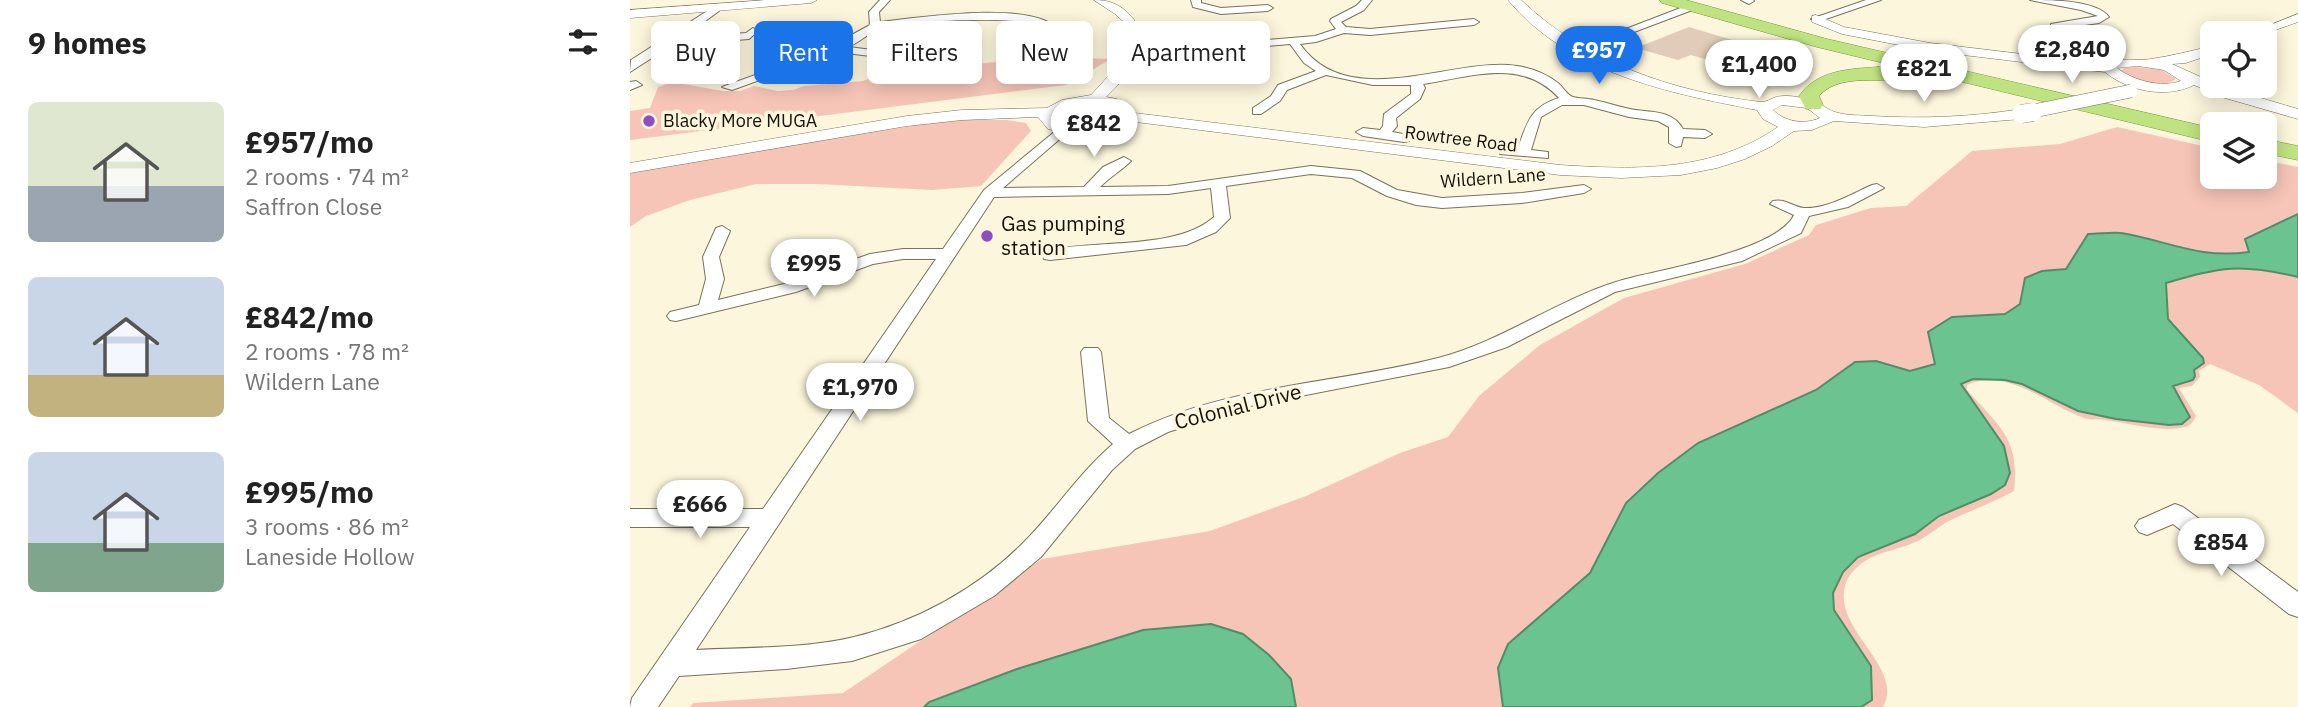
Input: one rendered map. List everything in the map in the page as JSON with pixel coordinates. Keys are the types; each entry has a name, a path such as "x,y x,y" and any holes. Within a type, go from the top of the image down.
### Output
{"highway":[{"path":"1668,0 1699,4 2200,119"},
{"path":"1724,0 1805,18"},
{"path":"1699,4 1823,43 2139,120"},
{"path":"1821,111 1810,96 1820,84 1851,75 1892,73 1939,78 2200,133"},
{"path":"2277,136 2298,140"},
{"path":"2277,149 2298,153"}],"street":[{"path":"630,14 809,0"},
{"path":"875,21 874,12 885,0"},
{"path":"1100,0 1122,13 1129,21"},
{"path":"1196,0 1196,5 1201,8 1253,12 1268,8"},
{"path":"1343,30 1335,21 1360,8 1367,0"},
{"path":"1514,0 1552,35 1577,50 1630,73 1711,96 1766,107 1789,101 1821,111 1916,122 1975,120 2021,114 2137,88 2200,89"},
{"path":"1805,18 1876,0"},
{"path":"2035,0 2083,7 2102,13 2104,17 2055,26"},
{"path":"1577,50 1699,4"},
{"path":"698,21 715,9"},
{"path":"914,21 952,16 1007,14 1036,21"},
{"path":"1805,18 1841,30 1913,44 2110,68 2121,62 2140,62 2185,70 2200,77"},
{"path":"2277,26 2298,18"},
{"path":"1270,44 1294,42 1343,30 1370,32 1458,27 1474,22"},
{"path":"740,38 749,37"},
{"path":"1294,42 1305,58 1327,71 1365,80 1415,81 1475,68 1502,68 1532,74 1549,82 1567,100"},
{"path":"630,69 635,62 651,53"},
{"path":"2185,70 2200,57"},
{"path":"2110,68 2137,88"},
{"path":"2166,88 2187,85 2185,70"},
{"path":"1257,111 1276,98 1282,88 1327,71"},
{"path":"728,88 754,78"},
{"path":"1383,135 1391,126 1389,117 1416,96 1419,88 1415,81"},
{"path":"1095,99 1111,84"},
{"path":"1711,96 1737,107 1759,121 1769,143"},
{"path":"2250,98 2298,114"},
{"path":"630,168 906,121 962,115 1049,112 1074,101 1095,99 1118,104 1120,110 1117,115 1092,126 1064,128 1047,123 1045,118 1049,112"},
{"path":"1523,152 1533,119 1541,110 1567,100 1598,103 1665,119 1673,123 1677,138 1704,134"},
{"path":"1766,107 1765,113 1770,118 1791,125 1817,125 1827,120 1821,111"},
{"path":"1241,108 1274,114"},
{"name":"Rowtree Road","path":"1117,115 1437,156 1602,173 1642,173 1711,166 1735,159 1769,143 1791,125"},
{"path":"642,707 989,193 1064,128"},
{"path":"1363,132 1404,138"},
{"path":"1505,151 1543,155"},
{"path":"1089,190 1108,170 1124,161"},
{"name":"Wildern Lane","path":"989,193 1168,190 1311,170 1355,174 1392,192 1429,201 1473,202 1568,192 1582,197"},
{"path":"1050,255 1186,240 1210,229 1222,218 1218,185"},
{"path":"1778,204 1803,213 1843,204 1877,188"},
{"name":"Colonial Drive","path":"671,664 786,657 852,649 912,631 985,589 1013,566 1031,550 1104,464 1127,444 1160,427 1235,404 1442,363 1500,343 1609,288 1736,257 1795,230 1803,213"},
{"path":"707,308 715,279 711,257 722,231"},
{"path":"676,316 790,288 870,259 903,254 948,254"},
{"path":"1091,352 1100,421 1127,444"},
{"path":"2147,526 2175,513 2298,606"},
{"path":"630,518 771,518"}],"shaded area":[{"path":"1093,58 1107,59 1093,69"},
{"path":"996,62 996,84 1068,84 630,140 630,111 650,108 658,87 666,84 723,91 740,91 754,86 778,91 804,86 853,84 867,79 867,84 982,84 982,63"},
{"path":"2128,66 2162,70 2176,79 2164,84 2143,81 2124,73 2122,70"},
{"path":"1099,105 1106,109 1105,112 1088,121 1069,122 1059,116 1067,109 1077,106"},
{"path":"949,120 1007,120 1026,123 1031,131 981,186 932,190 818,184 756,184 690,200 646,216 630,227 630,171"},
{"path":"2117,127 2200,145 2200,189 2277,189 2277,163 2298,167 2298,413 2259,385 2210,364 2199,371 2200,377 2192,386 2179,388 2196,416 2189,425 2177,429 2087,419 2013,384 1983,381 1967,385 1967,390 1998,425 2010,446 2014,458 2014,491 1947,522 1920,540 1871,558 1859,566 1848,579 1844,602 1849,618 1885,677 1887,692 1883,707 690,707 693,703 843,693 1042,559 1210,531 1306,496 1400,453 1448,437 1479,396 1540,345 1624,298 1745,264 1809,235 1816,225 1871,208 1906,206 1972,151 2060,144"},
{"path":"2298,214 2298,277 2261,270 2231,269 2202,273 2166,283 2168,319 2203,358 2204,363 2194,370 2193,380 2173,386 2190,417 2182,424 2116,419 2078,411 2022,384 2005,380 1973,379 1961,384 2004,446 2010,473 2005,485 1991,494 1939,516 1915,534 1858,557 1843,572 1833,593 1834,610 1871,666 1872,700 1861,707 1503,707 1498,668 1508,644 1590,573 1626,503 1658,473 1698,443 1816,390 1855,362 1876,361 1910,371 1935,364 1928,332 1952,317 2005,314 2020,304 2025,278 2042,271 2066,269 2088,234 2121,233 2199,251 2231,254 2249,252 2245,239"},
{"path":"1211,624 1243,634 1269,655 1291,679 1296,707 924,707 929,702 1017,669 1143,630"}],"building":[{"path":"1689,27 1759,48 1748,52 1774,60 1748,72 1691,55 1678,60 1636,48"}],"place":[{"name":"Blacky More MUGA","path":"649,121"},
{"name":"Gas pumping station","path":"987,236"}]}
